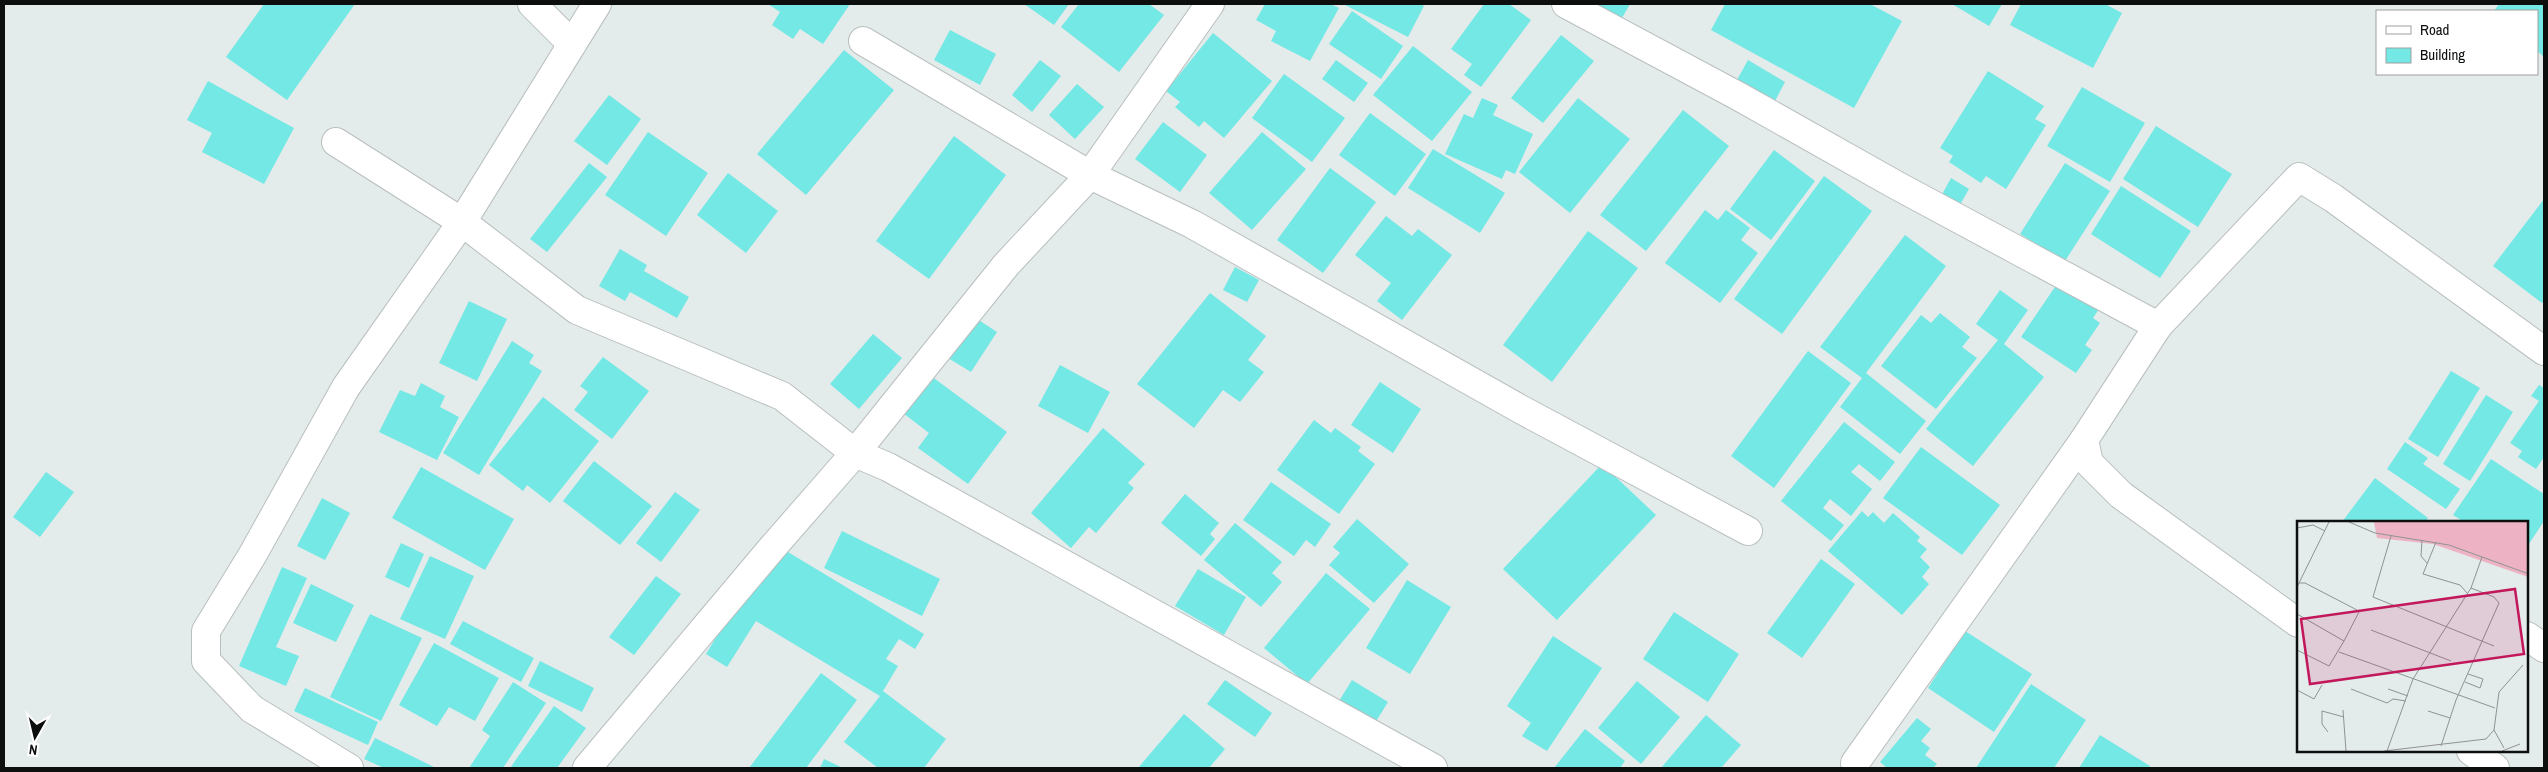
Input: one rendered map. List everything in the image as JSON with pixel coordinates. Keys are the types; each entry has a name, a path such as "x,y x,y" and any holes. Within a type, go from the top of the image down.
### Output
{"street":[{"path":"532,4 572,44"},
{"path":"349,768 252,709 206,661 206,631 253,554 346,387 462,222 597,4"},
{"path":"587,768 772,548 855,453 1006,265 1090,175 1210,4"},
{"path":"1566,4 2158,326"},
{"path":"863,41 1090,175 1192,224 1522,410 1748,531"},
{"path":"336,142 462,222 577,310 782,396 855,453 888,466 1433,768"},
{"path":"1855,763 2084,440 2158,326 2299,177 2333,198 2544,351"},
{"path":"2084,440 2089,462 2120,495 2297,622"},
{"path":"2528,637 2544,648"},
{"path":"2472,752 2495,768"}],"building":[{"path":"264,4 355,4 287,100 226,57"},
{"path":"768,4 850,4 823,44 800,29 793,39 772,25 780,12"},
{"path":"1024,4 1069,4 1054,25"},
{"path":"1079,4 1149,4 1164,15 1119,72 1061,27"},
{"path":"1265,4 1331,4 1339,8 1310,61 1271,41 1276,31 1256,20"},
{"path":"1343,4 1420,4 1424,6 1408,37"},
{"path":"1484,4 1509,4 1531,20 1481,87 1464,75 1472,64 1451,49"},
{"path":"1596,4 1630,4 1622,18"},
{"path":"1725,4 1870,4 1902,21 1854,108 1711,30"},
{"path":"1952,4 2002,4 1989,26"},
{"path":"2021,4 2105,4 2122,13 2093,68 2010,25"},
{"path":"2499,4 2544,4 2544,57 2538,52 2538,10 2495,10"},
{"path":"1352,11 1403,46 1381,79 1329,44"},
{"path":"950,30 996,54 980,85 934,60"},
{"path":"1213,33 1272,81 1224,138 1204,121 1199,127 1175,107 1180,102 1166,91"},
{"path":"1561,35 1594,61 1543,123 1511,98"},
{"path":"1413,46 1472,92 1432,141 1373,95"},
{"path":"844,50 894,90 806,195 757,154"},
{"path":"1040,60 1061,76 1032,112 1012,95"},
{"path":"1336,60 1368,83 1354,102 1322,79"},
{"path":"1748,60 1785,82 1775,101 1737,80"},
{"path":"1988,71 2044,106 2035,119 2046,125 2006,189 1986,176 1981,183 1949,162 1953,156 1940,148"},
{"path":"1284,74 1345,118 1312,162 1252,118"},
{"path":"208,81 294,128 264,184 202,152 212,133 187,120"},
{"path":"1077,84 1104,107 1075,139 1049,115"},
{"path":"2082,87 2145,123 2110,182 2047,146"},
{"path":"609,95 641,119 607,165 574,141"},
{"path":"1482,98 1498,105 1493,115 1533,134 1515,174 1506,170 1502,179 1445,154 1464,114 1473,118"},
{"path":"1578,98 1630,139 1570,213 1519,172"},
{"path":"1683,110 1729,146 1646,251 1600,215"},
{"path":"1370,113 1426,154 1395,196 1339,155"},
{"path":"1163,122 1207,155 1180,192 1135,159"},
{"path":"2156,126 2232,174 2198,227 2123,179"},
{"path":"648,132 708,173 666,236 605,195"},
{"path":"1262,132 1306,169 1252,230 1209,193"},
{"path":"954,136 1006,175 929,279 876,241"},
{"path":"1433,149 1505,193 1480,233 1408,188"},
{"path":"1774,150 1815,181 1771,240 1730,209"},
{"path":"589,163 607,177 547,252 530,239"},
{"path":"2065,163 2110,191 2065,261 2020,234"},
{"path":"1330,168 1376,202 1323,273 1277,240"},
{"path":"728,173 778,211 746,253 697,215"},
{"path":"1824,176 1872,211 1782,334 1734,299"},
{"path":"1951,178 1969,189 1957,210 1939,200"},
{"path":"2121,186 2191,231 2160,278 2091,234"},
{"path":"2544,199 2544,300 2542,303 2493,266"},
{"path":"1705,210 1718,220 1726,210 1750,228 1741,240 1758,253 1720,303 1665,263"},
{"path":"1386,216 1412,236 1418,229 1452,255 1402,320 1377,301 1391,283 1355,255"},
{"path":"1588,231 1638,268 1552,382 1503,345"},
{"path":"1905,235 1946,266 1866,373 1926,421 1900,454 1840,407 1862,378 1820,347"},
{"path":"620,249 647,265 644,271 689,297 677,318 630,292 625,301 599,286"},
{"path":"1235,267 1259,280 1247,302 1223,290"},
{"path":"2061,278 2101,306 2093,318 2100,323 2085,345 2092,350 2076,373 2021,337"},
{"path":"2000,290 2028,310 2004,344 2044,377 1973,466 1926,429 1998,340 1976,324"},
{"path":"1210,293 1266,336 1248,360 1264,372 1240,402 1223,390 1194,428 1137,384"},
{"path":"469,301 507,319 477,381 439,363"},
{"path":"1940,313 1970,337 1962,347 1977,358 1936,409 1881,366 1921,315 1931,323"},
{"path":"974,317 997,332 971,372 948,358"},
{"path":"873,334 902,358 859,409 830,384"},
{"path":"512,341 534,355 529,363 542,371 479,475 443,453"},
{"path":"1808,351 1851,383 1774,488 1731,456"},
{"path":"603,357 649,391 612,439 574,410 588,392 580,386"},
{"path":"1060,365 1110,392 1088,433 1038,406"},
{"path":"2451,371 2480,388 2438,457 2408,439"},
{"path":"931,376 1007,432 968,484 918,448 929,433 903,413"},
{"path":"1380,382 1421,409 1393,453 1351,425"},
{"path":"421,383 445,396 440,407 459,417 437,460 379,432 400,390 415,396"},
{"path":"2539,385 2544,388 2544,457 2536,469 2518,457 2522,451 2510,443 2539,401 2531,396"},
{"path":"2486,395 2513,412 2470,481 2443,464"},
{"path":"543,397 599,441 550,503 527,485 523,491 489,465"},
{"path":"1314,420 1331,433 1335,428 1361,447 1358,451 1375,464 1339,514 1277,470"},
{"path":"1844,422 1895,462 1880,481 1859,464 1851,472 1872,489 1851,516 1830,499 1823,508 1844,525 1831,541 1781,501"},
{"path":"1103,428 1145,464 1128,483 1134,488 1096,533 1089,527 1071,548 1031,513"},
{"path":"2405,442 2428,458 2423,464 2460,489 2446,509 2387,469"},
{"path":"1921,447 2000,505 1962,555 1883,498"},
{"path":"2491,459 2544,494 2544,521 2528,545 2528,521 2462,521 2453,515"},
{"path":"594,461 652,506 620,545 563,501"},
{"path":"1602,464 1656,515 1557,620 1503,569"},
{"path":"421,467 514,519 485,570 392,518"},
{"path":"46,472 74,492 40,537 13,517"},
{"path":"2375,478 2428,518 2426,521 2343,521"},
{"path":"1271,482 1331,524 1315,547 1306,540 1294,556 1243,520"},
{"path":"675,492 700,510 661,562 636,543"},
{"path":"1185,494 1219,523 1210,534 1215,539 1201,556 1161,523"},
{"path":"322,498 350,513 325,560 297,546"},
{"path":"1862,511 1868,517 1873,512 1884,523 1893,513 1920,537 1917,541 1927,549 1920,557 1930,567 1922,577 1929,584 1902,615 1828,551"},
{"path":"1357,519 1409,564 1374,603 1329,565 1340,553 1333,547"},
{"path":"1235,523 1282,562 1272,573 1282,582 1261,607 1204,560"},
{"path":"842,531 940,579 922,616 824,568"},
{"path":"401,543 424,554 409,588 385,577"},
{"path":"773,543 924,634 915,649 899,639 886,659 898,666 883,691 946,739 924,768 878,768 844,742 880,696 756,621 727,667 706,654"},
{"path":"430,556 474,576 445,639 400,619"},
{"path":"1821,559 1855,584 1802,658 1767,633"},
{"path":"282,567 307,578 276,647 299,656 286,686 239,666"},
{"path":"1198,569 1246,597 1224,635 1175,606"},
{"path":"1326,573 1370,609 1307,684 1264,648"},
{"path":"656,576 681,594 634,655 609,637"},
{"path":"1407,580 1451,607 1410,674 1366,648"},
{"path":"311,584 354,605 336,642 293,623"},
{"path":"1674,612 1739,654 1708,702 1643,659"},
{"path":"370,614 422,638 381,721 330,697"},
{"path":"463,621 534,658 521,682 450,644"},
{"path":"1965,631 2032,674 1994,732 1928,688"},
{"path":"1553,636 1602,668 1547,751 1522,736 1531,723 1507,706"},
{"path":"434,643 499,678 475,721 449,707 437,726 399,705"},
{"path":"540,661 594,688 582,712 528,686"},
{"path":"821,673 857,700 806,768 749,768"},
{"path":"1225,680 1272,713 1255,737 1207,704"},
{"path":"1352,680 1388,702 1375,723 1339,701"},
{"path":"1637,681 1680,717 1641,764 1598,728"},
{"path":"513,682 546,703 503,768 469,768 490,736 482,730"},
{"path":"2031,684 2086,720 2054,768 1976,768"},
{"path":"305,688 378,722 368,745 294,711"},
{"path":"554,706 586,728 557,768 510,768"},
{"path":"1184,714 1225,749 1209,768 1138,768"},
{"path":"1706,715 1741,745 1721,768 1661,768"},
{"path":"1917,718 1931,729 1921,741 1930,748 1925,755 1937,764 1933,768 1887,768 1880,762"},
{"path":"1585,729 1625,761 1620,768 1554,768"},
{"path":"2100,735 2150,766 2149,768 2079,768"},
{"path":"375,738 436,768 384,768 364,759"},
{"path":"824,759 843,768 820,768"}]}
